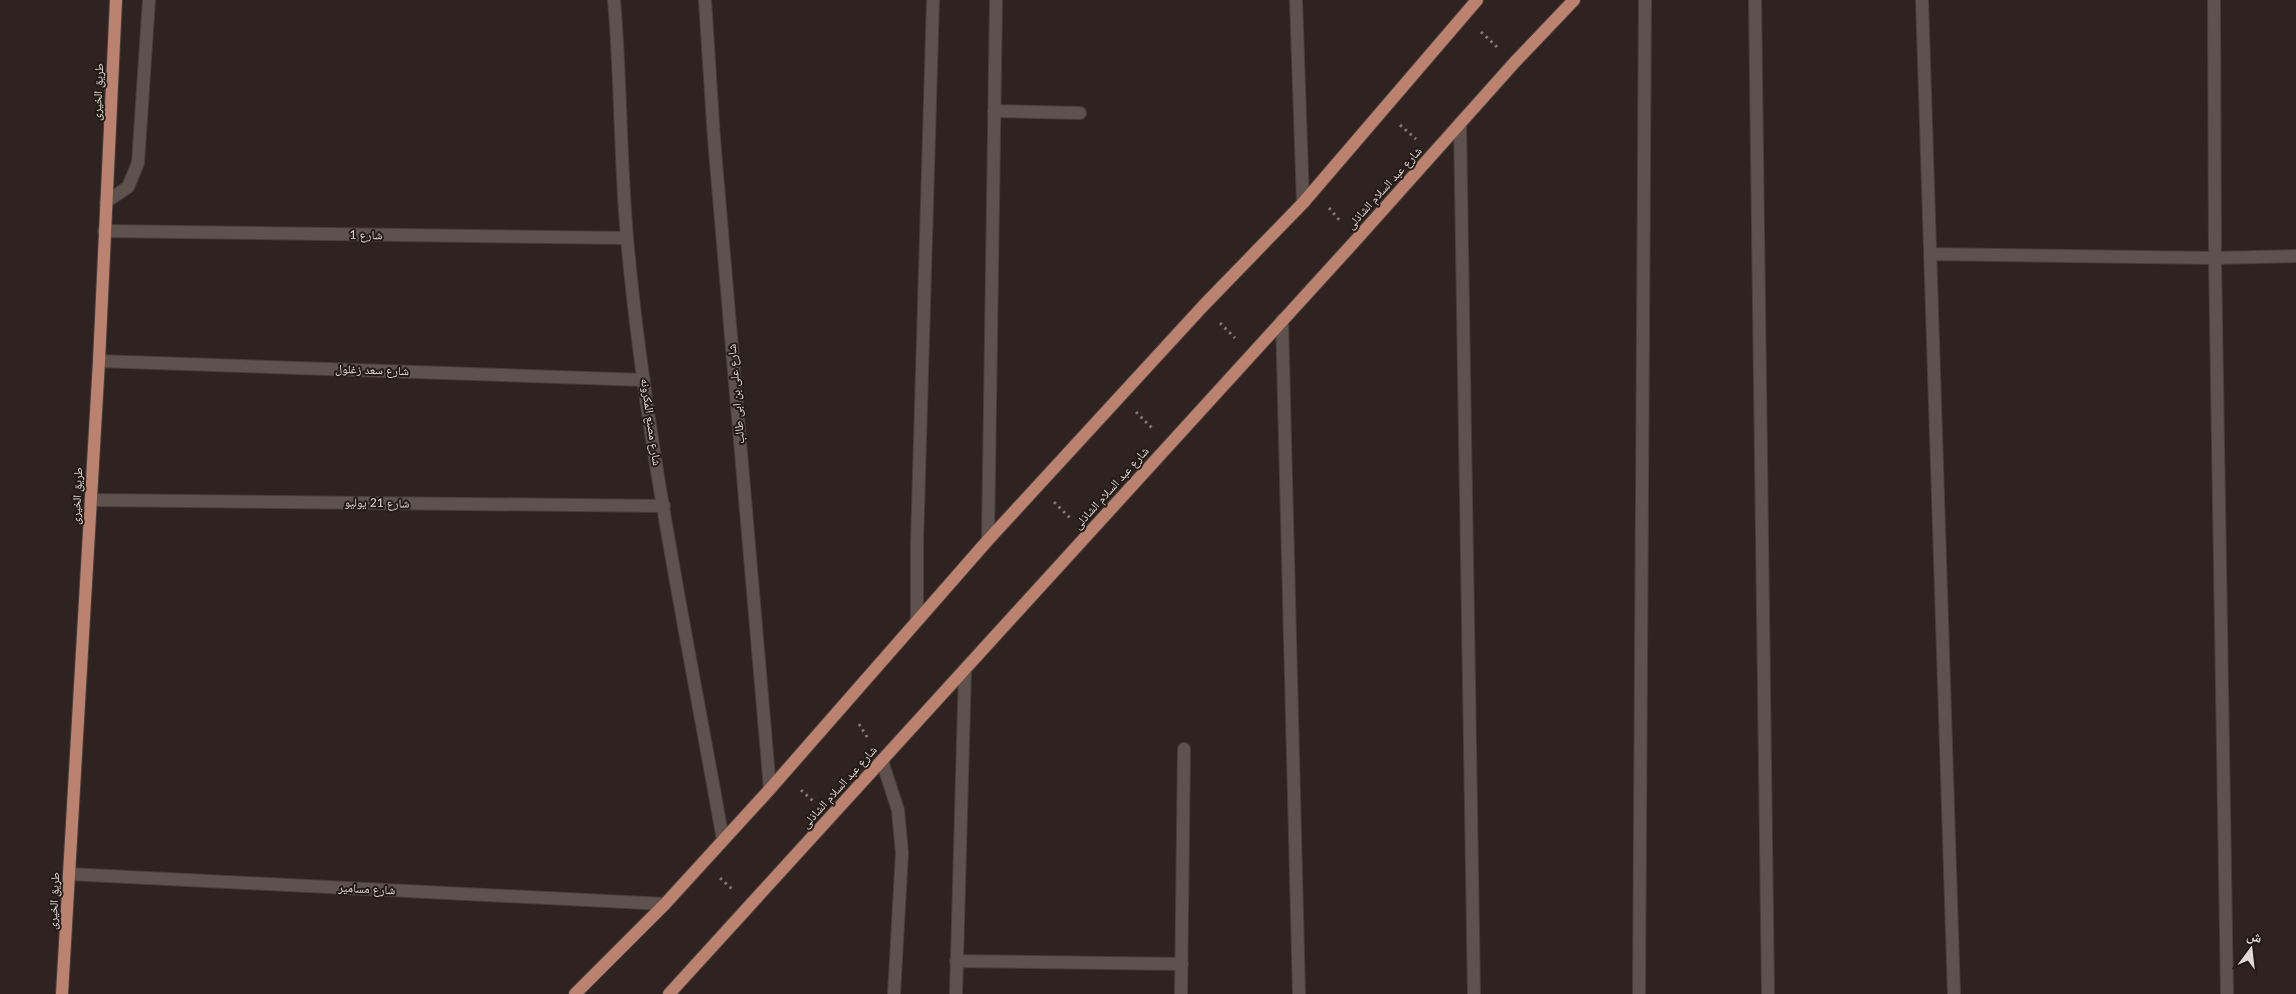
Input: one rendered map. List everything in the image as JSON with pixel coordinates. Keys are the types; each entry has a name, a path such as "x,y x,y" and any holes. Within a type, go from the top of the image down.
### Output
{"main road":[{"name":"طريق الخيرى","path":"62,994 99,360 116,0"},
{"name":"شارع عبد السلام الشاذلى","path":"670,994 1434,154 1514,63 1574,0"},
{"path":"575,994 665,904 770,789 988,540 1119,396 1303,203 1464,16 1474,1"}],"street":[{"path":"106,202 128,187 138,163 149,0"},
{"name":"شارع مصنع المكرونه","path":"614,0 627,238 644,380 664,506 723,840"},
{"name":"شارع على بن ابى طالب","path":"705,0 716,158 770,789"},
{"path":"917,621 917,542 933,0"},
{"path":"988,540 996,0"},
{"path":"1296,0 1303,203"},
{"path":"1639,994 1645,0"},
{"path":"1754,0 1768,994"},
{"path":"1922,0 1954,994"},
{"path":"2214,0 2215,258 2227,994"},
{"path":"994,111 1080,113"},
{"path":"1460,123 1474,994"},
{"name":"شارع 1","path":"104,231 627,238"},
{"path":"1930,254 2215,258 2296,256"},
{"path":"1282,320 1300,994"},
{"name":"شارع سعد زغلول","path":"99,360 644,380"},
{"name":"شارع 21 يوليو","path":"91,500 664,506"},
{"path":"956,994 965,670"},
{"path":"1181,994 1184,748"},
{"path":"882,761 898,810 902,853 894,994"},
{"name":"شارع مسامير","path":"69,874 665,904"},
{"path":"956,961 1182,964"}],"path":[{"path":"1464,16 1514,63"},
{"path":"1382,110 1434,154"},
{"path":"1314,190 1356,240"},
{"path":"1204,305 1250,355"},
{"path":"1119,396 1169,444"},
{"path":"1038,486 1087,536"},
{"path":"846,702 882,761"},
{"path":"783,774 830,817"},
{"path":"703,862 751,906"}]}
